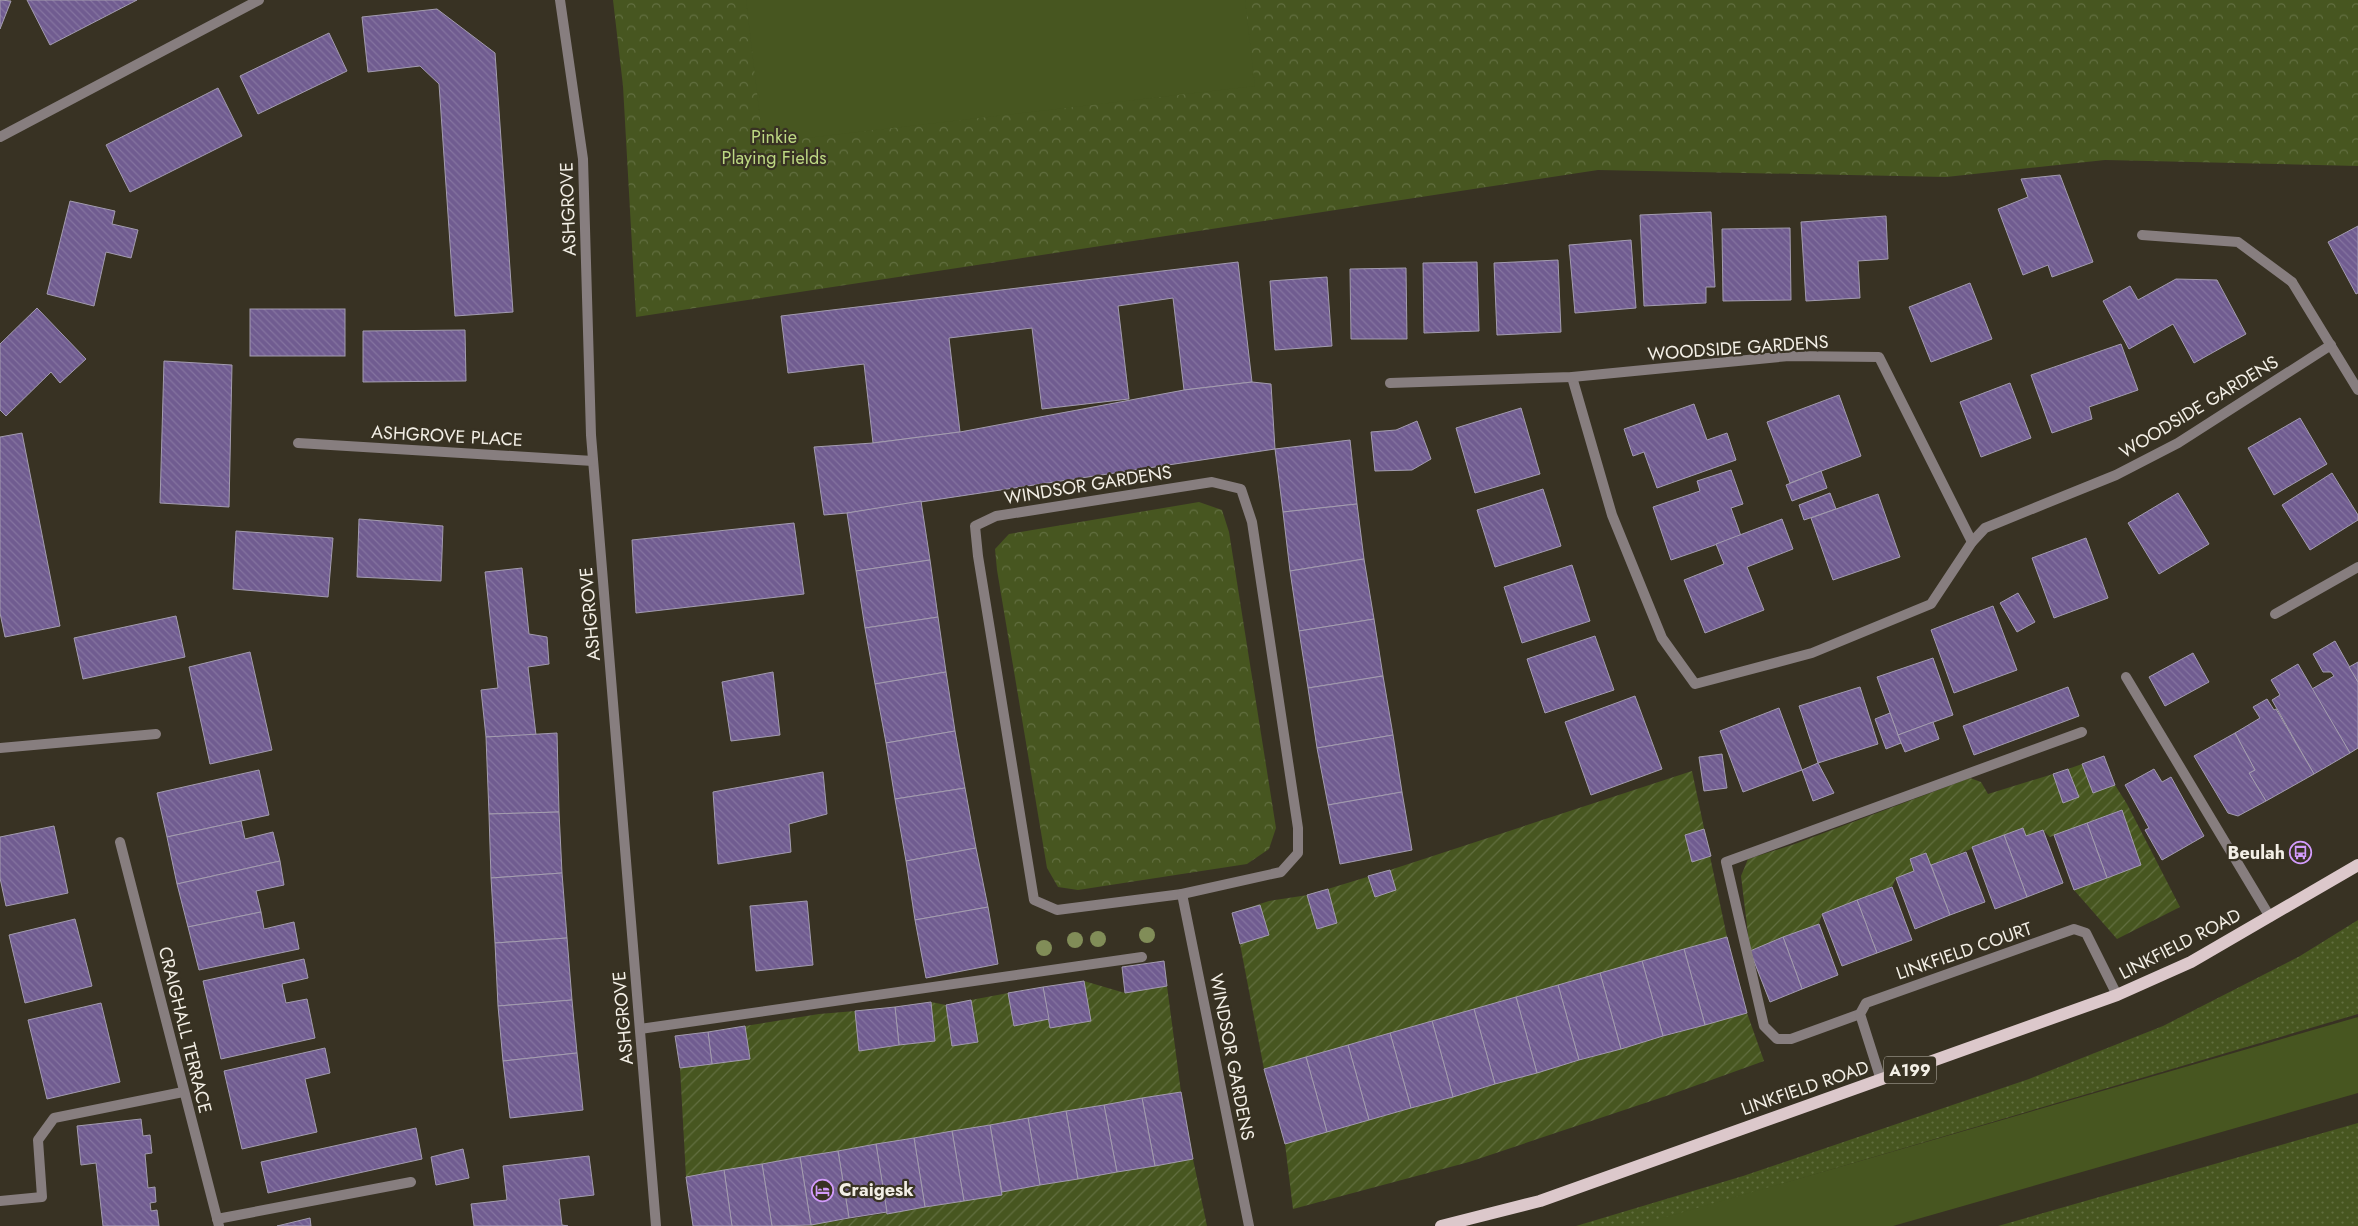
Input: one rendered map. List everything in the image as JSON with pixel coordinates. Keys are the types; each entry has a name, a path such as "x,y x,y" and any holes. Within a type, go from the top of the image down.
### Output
{"main road":[{"name":"LINKFIELD ROAD","path":"1441,1226 1540,1201 2117,995 2191,962 2358,865"}],"street":[{"path":"0,137 259,0"},
{"name":"ASHGROVE","path":"560,0 583,159 593,461 656,1226"},
{"path":"2142,235 2238,242 2292,282 2358,390"},
{"name":"WOODSIDE GARDENS","path":"1572,377 1612,515 1662,638 1695,684 1812,653 1931,604 1972,542 1985,528 2116,475 2178,443 2331,345"},
{"name":"WOODSIDE GARDENS","path":"1390,383 1572,377 1789,356 1880,357 1972,542"},
{"name":"ASHGROVE PLACE","path":"298,444 593,461"},
{"name":"WINDSOR GARDENS","path":"1212,482 1241,489 1252,522 1298,828 1298,853 1281,872 1182,894 1057,910 1034,900 978,556 975,526 996,516 1212,482"},
{"path":"2275,614 2358,567"},
{"path":"2126,677 2270,917"},
{"path":"1881,1080 1860,1014 1790,1039 1777,1039 1764,1026 1726,862 2082,732"},
{"path":"0,748 156,734"},
{"name":"CRAIGHALL TERRACE","path":"120,842 218,1223"},
{"name":"WINDSOR GARDENS","path":"1182,894 1249,1226"},
{"name":"LINKFIELD COURT","path":"1860,1014 1866,1003 2074,930 2086,933 2117,995"},
{"path":"640,1029 1142,957"},
{"path":"0,1201 42,1197 38,1140 54,1118 183,1092"},
{"path":"218,1223 411,1182"}],"green space":[{"name":"Pinkie Playing Fields","path":"613,0 2358,0 2358,166 2105,160 1946,177 1598,170 636,317 623,86"},
{"path":"746,0 1245,0 1255,86 763,143"},
{"path":"1199,502 1222,510 1229,532 1276,828 1269,849 1247,864 1078,890 1058,887 1047,868 995,549 1009,534"},
{"path":"2082,764 2093,793 2115,785 2127,804 2180,907 2117,939 2074,890 2141,865 2121,810 2050,837 2043,830 2026,836 2023,829 1896,878 1892,887 1822,914 1819,924 1750,951 1741,876 1748,859 1792,845 1970,778 1981,782 1988,794 2053,774 2064,803 2078,797 2068,769"},
{"path":"1692,771 1727,937 1264,1069 1240,944 1232,913 1269,901 1308,895 1390,870"},
{"path":"2358,920 2358,1014 1640,1226 1576,1226 1743,1176 2029,1079 2163,1026 2300,956"},
{"path":"1084,981 1125,993 1167,986 1181,1092 686,1177 680,1068 750,1059 745,1026 819,1014 855,1011 861,1050 935,1041 931,1002 946,1005 952,1045 971,1000 1008,993 1014,1026 1049,1019 1051,1028 1090,1021"},
{"path":"1747,1013 1764,1061 1469,1162 1293,1209 1285,1144"},
{"path":"2358,1017 2358,1093 1893,1226 1635,1226"},
{"path":"2358,1123 2358,1226 1998,1226"},
{"path":"1193,1159 1207,1226 804,1226 1002,1195 1002,1192"}],"building":[{"path":"0,0 11,1 0,29"},
{"path":"27,0 137,0 50,45"},
{"path":"437,9 495,53 513,312 455,316 439,84 420,66 368,72 362,17"},
{"path":"329,33 347,71 258,114 240,76"},
{"path":"218,88 242,136 130,192 106,145"},
{"path":"2060,175 2093,262 2052,277 2048,265 2023,275 1998,209 2028,197 2021,179"},
{"path":"70,201 115,211 112,224 138,230 131,258 106,252 94,306 47,294"},
{"path":"1711,212 1715,287 1706,287 1706,303 1644,306 1640,215"},
{"path":"1886,216 1888,259 1858,261 1860,298 1806,301 1801,222"},
{"path":"2358,226 2358,293 2356,294 2328,242"},
{"path":"1790,228 1791,300 1723,301 1722,229"},
{"path":"1631,240 1636,308 1575,313 1569,245"},
{"path":"1558,260 1561,332 1497,335 1494,263"},
{"path":"1238,262 1252,382 1184,390 1173,298 1118,306 1129,399 1042,409 1032,328 949,338 960,432 873,443 864,364 788,373 781,316"},
{"path":"1477,262 1479,331 1424,333 1423,263"},
{"path":"1406,268 1407,339 1351,339 1350,269"},
{"path":"1327,277 1332,346 1275,350 1270,281"},
{"path":"2176,279 2217,280 2246,334 2194,363 2173,324 2129,349 2103,301 2130,286 2138,300"},
{"path":"1970,283 1992,339 1931,362 1909,307"},
{"path":"37,308 86,359 60,383 51,372 6,416 0,410 0,344"},
{"path":"250,309 345,309 345,356 250,356"},
{"path":"465,330 466,381 363,382 363,331"},
{"path":"2121,344 2138,390 2089,407 2092,419 2052,433 2031,375"},
{"path":"164,361 232,365 229,507 160,503"},
{"path":"1252,382 1271,384 1275,449 824,515 814,447 873,443 960,432 1184,390"},
{"path":"2010,383 2031,438 1981,457 1960,402"},
{"path":"1839,395 1861,456 1790,483 1767,422"},
{"path":"1694,404 1707,440 1727,433 1736,460 1657,488 1644,452 1633,456 1624,429"},
{"path":"1521,408 1540,474 1475,493 1456,428"},
{"path":"2300,418 2327,464 2274,495 2248,448"},
{"path":"1417,421 1431,459 1412,470 1375,471 1371,432 1396,430"},
{"path":"22,433 60,626 5,637 0,613 0,437"},
{"path":"1350,440 1357,504 1283,512 1275,449"},
{"path":"1731,470 1743,504 1731,508 1741,536 1671,560 1653,507 1700,491 1697,481"},
{"path":"1821,471 1827,488 1792,501 1786,485"},
{"path":"2332,473 2358,515 2358,520 2310,550 2282,505"},
{"path":"1543,489 1561,546 1495,567 1477,510"},
{"path":"1830,493 1836,509 1804,520 1799,505"},
{"path":"2178,493 2209,544 2159,574 2128,523"},
{"path":"1878,494 1900,557 1833,580 1811,518"},
{"path":"921,501 930,560 856,571 847,513"},
{"path":"1357,504 1364,559 1290,571 1283,512"},
{"path":"359,519 443,526 441,581 357,577"},
{"path":"1782,519 1793,549 1747,567 1764,610 1705,633 1684,580 1724,564 1716,544"},
{"path":"794,523 804,594 636,613 632,540"},
{"path":"236,531 333,538 328,597 233,589"},
{"path":"2086,538 2108,598 2054,618 2032,558"},
{"path":"1364,559 1374,619 1299,631 1290,571"},
{"path":"930,560 938,617 865,628 856,571"},
{"path":"1572,565 1590,621 1522,643 1504,587"},
{"path":"522,568 529,634 547,637 549,664 528,667 536,735 486,737 481,690 498,688 485,572"},
{"path":"2018,593 2035,622 2017,632 2000,603"},
{"path":"1993,606 2017,670 1954,693 1931,630"},
{"path":"176,616 185,657 83,679 74,638"},
{"path":"938,617 946,672 875,684 865,628"},
{"path":"1374,619 1383,676 1308,688 1299,631"},
{"path":"1595,636 1614,690 1545,713 1527,659"},
{"path":"2335,641 2358,682 2358,748 2350,753 2312,689 2334,676 2331,672 2323,672 2313,654"},
{"path":"250,652 272,750 210,764 189,667"},
{"path":"2193,653 2209,682 2165,706 2149,677"},
{"path":"1933,658 1953,715 1898,735 1877,677"},
{"path":"2358,662 2358,682 2349,667"},
{"path":"2298,664 2350,753 2314,774 2272,700 2280,695 2271,680"},
{"path":"773,672 780,735 731,741 722,682"},
{"path":"946,672 955,731 886,743 875,684"},
{"path":"1383,676 1393,735 1317,748 1308,688"},
{"path":"1860,687 1878,744 1818,763 1799,706"},
{"path":"2068,687 2079,716 1974,755 1963,726"},
{"path":"1635,696 1662,769 1591,795 1565,722"},
{"path":"2267,699 2274,710 2276,709 2314,774 2266,801 2249,773 2255,770 2235,733 2260,718 2253,707"},
{"path":"1779,708 1802,770 1743,792 1720,731"},
{"path":"1890,713 1901,743 1886,749 1875,719"},
{"path":"1933,722 1939,739 1905,752 1898,735"},
{"path":"955,731 965,788 895,799 886,743"},
{"path":"557,733 559,812 489,814 486,737"},
{"path":"2235,733 2255,770 2249,773 2266,801 2238,816 2228,813 2194,756"},
{"path":"1393,735 1402,792 1328,805 1317,748"},
{"path":"1722,754 1727,788 1704,791 1699,757"},
{"path":"2104,756 2115,785 2093,793 2082,764"},
{"path":"1818,763 1834,793 1813,801 1802,770"},
{"path":"2068,769 2079,797 2063,803 2053,774"},
{"path":"2154,769 2162,782 2171,777 2204,836 2162,860 2145,830 2149,828 2125,785"},
{"path":"259,770 269,815 167,837 157,793"},
{"path":"823,772 827,814 789,824 791,852 718,864 713,792"},
{"path":"965,788 976,848 906,861 895,799"},
{"path":"1402,792 1412,850 1340,864 1328,805"},
{"path":"2122,810 2141,865 2107,878 2087,823"},
{"path":"559,812 562,873 491,878 489,814"},
{"path":"241,821 245,839 273,832 280,861 177,884 167,837"},
{"path":"2087,823 2107,878 2074,890 2054,835"},
{"path":"54,826 68,893 6,906 0,878 0,837"},
{"path":"2023,828 2026,836 2043,830 2063,883 2027,897 2004,835"},
{"path":"1704,829 1711,856 1692,862 1685,835"},
{"path":"2004,835 2027,897 1995,909 1972,847"},
{"path":"976,848 988,907 915,920 906,861"},
{"path":"1966,852 1985,902 1950,915 1931,865"},
{"path":"1926,853 1950,915 1915,929 1896,878 1914,871 1910,859"},
{"path":"280,861 284,885 256,891 261,912 188,927 177,884"},
{"path":"1390,870 1396,890 1375,897 1368,876"},
{"path":"562,873 567,938 495,943 491,878"},
{"path":"1892,887 1912,940 1877,953 1857,900"},
{"path":"1328,889 1337,923 1317,929 1307,895"},
{"path":"1857,900 1877,953 1842,966 1822,914"},
{"path":"807,901 813,965 756,971 750,906"},
{"path":"1260,905 1269,935 1240,944 1232,913"},
{"path":"988,907 998,964 926,978 915,920"},
{"path":"261,912 264,929 294,922 299,949 199,970 188,927"},
{"path":"75,919 92,986 25,1003 9,935"},
{"path":"1819,924 1838,975 1802,989 1783,937"},
{"path":"1727,937 1747,1013 1705,1025 1684,949"},
{"path":"1783,937 1802,989 1770,1002 1750,951"},
{"path":"567,938 572,1000 498,1006 495,943"},
{"path":"1684,949 1705,1025 1663,1036 1642,961"},
{"path":"304,959 308,978 282,984 286,1003 307,999 315,1038 221,1059 203,981"},
{"path":"1164,961 1167,986 1125,993 1122,967"},
{"path":"1642,961 1663,1036 1621,1049 1600,973"},
{"path":"1600,973 1621,1049 1579,1060 1558,985"},
{"path":"1084,981 1091,1021 1050,1028 1043,987"},
{"path":"1558,985 1579,1060 1537,1073 1516,997"},
{"path":"1043,987 1049,1019 1014,1026 1008,993"},
{"path":"1516,997 1537,1073 1495,1084 1474,1009"},
{"path":"572,1000 577,1053 503,1061 498,1006"},
{"path":"971,1000 978,1042 952,1046 946,1005"},
{"path":"931,1002 935,1041 899,1045 895,1007"},
{"path":"101,1003 120,1082 47,1099 28,1020"},
{"path":"895,1007 899,1045 859,1051 855,1011"},
{"path":"1474,1009 1495,1084 1453,1097 1432,1021"},
{"path":"1432,1021 1453,1097 1411,1108 1390,1033"},
{"path":"745,1026 750,1059 712,1064 708,1032"},
{"path":"708,1032 712,1064 680,1068 675,1036"},
{"path":"1390,1033 1411,1108 1369,1120 1348,1045"},
{"path":"1348,1045 1369,1120 1327,1132 1306,1057"},
{"path":"325,1048 330,1073 305,1079 317,1132 242,1149 224,1071"},
{"path":"577,1053 583,1110 510,1118 503,1061"},
{"path":"1306,1057 1327,1132 1285,1144 1264,1069"},
{"path":"1181,1092 1193,1159 1155,1166 1142,1098"},
{"path":"1142,1098 1155,1166 1117,1172 1104,1105"},
{"path":"1104,1105 1117,1172 1078,1179 1066,1111"},
{"path":"1066,1111 1078,1179 1040,1185 1028,1118"},
{"path":"1028,1118 1040,1185 1002,1192 990,1125"},
{"path":"141,1119 143,1136 150,1135 152,1153 145,1154 148,1188 155,1187 156,1202 150,1203 151,1211 157,1210 159,1226 103,1226 96,1163 81,1165 77,1126"},
{"path":"990,1125 1002,1195 964,1201 952,1131"},
{"path":"416,1128 422,1159 268,1193 261,1162"},
{"path":"952,1131 964,1201 925,1207 914,1138"},
{"path":"914,1138 925,1207 887,1214 876,1144"},
{"path":"876,1144 887,1212 849,1218 838,1151"},
{"path":"463,1149 469,1178 436,1185 431,1157"},
{"path":"838,1151 849,1218 811,1225 800,1157"},
{"path":"589,1156 594,1195 559,1199 562,1225 568,1226 474,1226 471,1204 507,1200 503,1166"},
{"path":"800,1157 811,1225 772,1226 762,1164"},
{"path":"762,1164 772,1226 732,1226 724,1170"},
{"path":"724,1170 732,1226 693,1226 686,1177"},
{"path":"310,1218 311,1226 277,1226"}],"place":[{"name":"Beulah","path":"2301,853"},
{"name":"Craigesk","path":"823,1190"}]}
